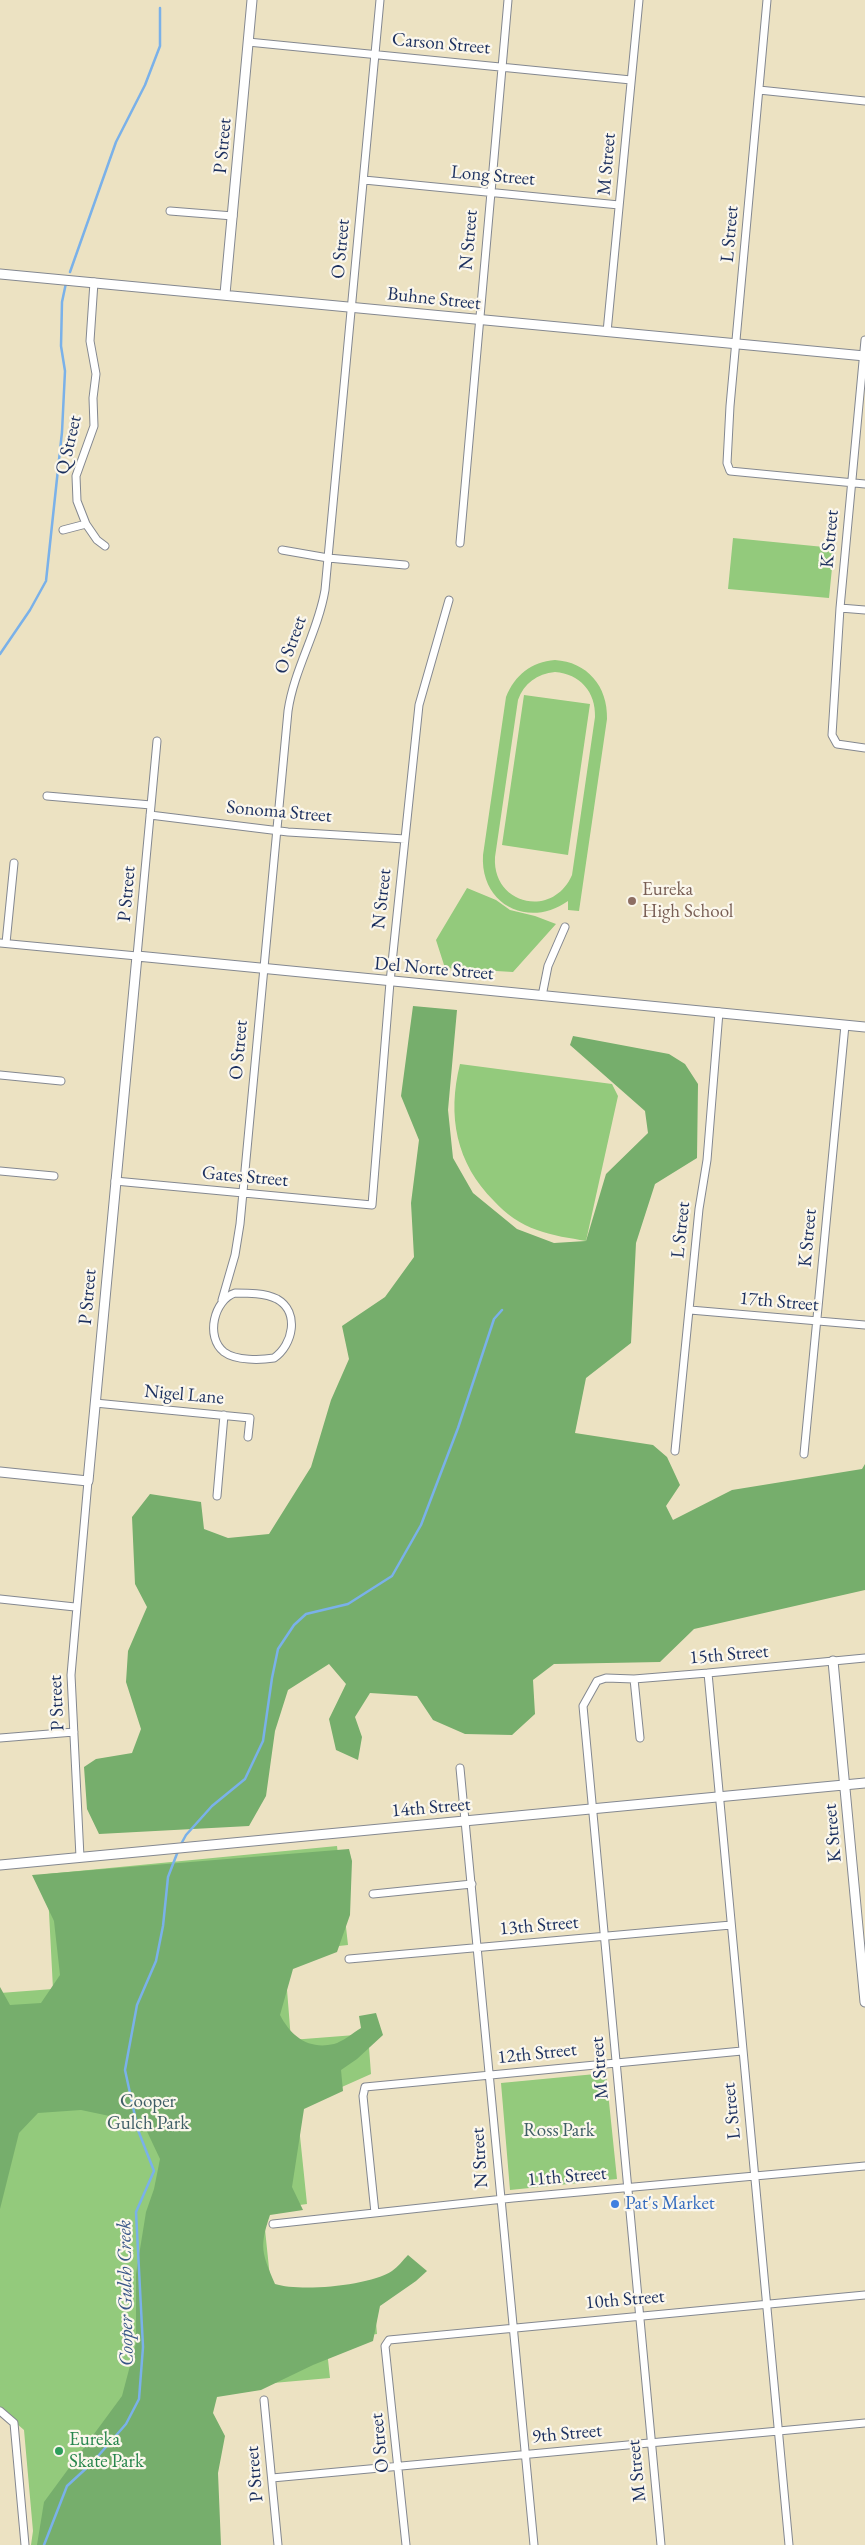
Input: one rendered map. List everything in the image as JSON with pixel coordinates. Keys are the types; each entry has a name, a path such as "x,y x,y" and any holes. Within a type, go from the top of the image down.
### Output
{"street":[{"name":"P Street","path":"225,294 252,0"},
{"name":"O Street","path":"222,1300 237,1244 289,702 294,681 322,604 328,558 380,0"},
{"name":"N Street","path":"460,543 489,192 508,0"},
{"name":"M Street","path":"607,332 639,0"},
{"name":"L Street","path":"767,0 727,463 730,471 851,482"},
{"name":"Carson Street","path":"248,42 631,80"},
{"path":"759,90 865,101"},
{"name":"Long Street","path":"364,180 619,205"},
{"path":"170,211 233,216"},
{"name":"Buhne Street","path":"0,274 864,356"},
{"name":"Q Street","path":"94,282 90,341 96,374 93,398 94,426 76,476 77,501 86,524 97,540 106,546"},
{"name":"K Street","path":"865,340 840,608 832,735 837,744 846,747 865,748"},
{"path":"851,482 865,484"},
{"path":"63,530 86,524"},
{"path":"282,550 328,558 405,565"},
{"name":"N Street","path":"372,1205 390,982 418,705 449,600"},
{"path":"840,608 865,610"},
{"name":"P Street","path":"80,1857 71,1675 75,1608 157,741"},
{"path":"47,796 151,805"},
{"name":"Sonoma Street","path":"150,815 277,830 405,839"},
{"path":"3,943 14,863"},
{"path":"542,996 548,966 564,927"},
{"name":"Del Norte Street","path":"3,943 865,1027"},
{"name":"L Street","path":"675,1451 701,1194 707,1160 719,1012"},
{"name":"K Street","path":"804,1454 845,1025"},
{"path":"0,1075 61,1081"},
{"path":"0,1171 54,1176"},
{"name":"Gates Street","path":"116,1181 372,1205"},
{"path":"242,1293 265,1295 282,1303 287,1309 291,1326 288,1344 274,1358 268,1359 238,1357 224,1352 216,1338 214,1323 222,1300 230,1295 242,1293"},
{"name":"17th Street","path":"690,1310 865,1325"},
{"name":"Nigel Lane","path":"95,1403 250,1418 248,1437"},
{"path":"217,1496 224,1415"},
{"path":"0,1472 88,1480"},
{"path":"0,1600 75,1608"},
{"name":"15th Street","path":"597,1682 615,1676 634,1679 865,1658"},
{"name":"K Street","path":"833,1661 845,1785 861,1911 865,2002"},
{"name":"L Street","path":"708,1673 790,2545"},
{"path":"634,1679 640,1738"},
{"name":"M Street","path":"597,1682 586,1698 583,1716 661,2545"},
{"path":"0,1738 74,1732"},
{"name":"N Street","path":"460,1768 534,2545"},
{"name":"14th Street","path":"0,1865 865,1783"},
{"path":"373,1894 472,1884"},
{"name":"13th Street","path":"349,1959 731,1925"},
{"name":"12th Street","path":"375,2213 363,2096 365,2087 742,2050"},
{"name":"11th Street","path":"273,2224 500,2199 865,2166"},
{"name":"10th Street","path":"389,2340 865,2295"},
{"name":"O Street","path":"389,2340 386,2346 406,2545"},
{"name":"P Street","path":"264,2400 278,2545"},
{"path":"1,2412 14,2423 25,2545"},
{"name":"9th Street","path":"272,2478 865,2423"}],"green space":[{"path":"733,538 834,548 829,598 728,589"},
{"path":"546,661 566,662 577,665 586,671 599,686 604,696 606,707 607,719 579,911 568,910 568,901 553,909 538,913 523,912 510,907 498,899 490,887 484,872 483,855 506,697 519,676 531,667","holes":["548,673 564,673 572,676 585,686 595,708 572,875 563,889 552,898 525,901 513,895 503,886 497,873 495,857 518,700 528,684 537,677"]},
{"path":"524,695 590,704 568,855 502,845"},
{"path":"467,888 496,900 510,910 535,916 556,924 513,972 445,968 436,940"},
{"path":"413,1006 457,1010 448,1110 453,1158 473,1193 517,1229 554,1243 586,1241 606,1174 648,1133 645,1111 570,1045 573,1036 669,1054 685,1064 698,1084 697,1158 655,1184 636,1243 631,1343 586,1378 575,1433 653,1445 667,1457 680,1485 666,1506 673,1520 732,1490 862,1469 865,1464 865,1590 694,1629 660,1662 554,1664 533,1680 535,1714 512,1735 465,1734 433,1720 417,1696 370,1693 355,1717 362,1737 358,1760 336,1750 329,1719 346,1684 329,1664 288,1690 275,1731 266,1796 249,1826 99,1834 87,1809 84,1767 96,1759 132,1753 141,1729 126,1682 128,1651 147,1607 135,1584 132,1517 150,1494 201,1502 204,1529 228,1538 269,1534 311,1467 331,1400 349,1359 342,1326 385,1297 414,1257 411,1203 419,1140 401,1096"},
{"path":"460,1064 612,1084 618,1096 586,1241 549,1234 525,1225 503,1210 481,1186 463,1155 458,1138 454,1102"},
{"name":"Cooper Gulch Park","path":"337,1846 348,1945 284,1952 291,2040 368,2034 371,2074 297,2107 307,2204 263,2210 272,2297 373,2287 377,2334 326,2341 330,2378 216,2388 204,2406 220,2545 31,2545 33,2531 24,2430 0,2409 0,1993 53,1989 47,1874"},
{"name":"Cooper Gulch Park","path":"349,1849 352,1861 350,1915 337,1952 293,1969 280,2015 289,2029 301,2040 316,2045 334,2044 340,2041 361,2028 359,2016 376,2013 383,2035 357,2059 341,2070 343,2091 304,2109 292,2187 303,2210 270,2215 263,2243 265,2257 275,2284 286,2286 334,2286 368,2280 392,2271 408,2255 427,2271 380,2306 373,2341 313,2365 261,2390 217,2397 213,2413 225,2436 218,2473 221,2545 37,2545 44,2502 122,2396 136,2343 136,2274 146,2212 154,2189 160,2159 143,2123 81,2110 38,2113 19,2133 0,2209 0,1987 10,2005 41,2003 60,1975 54,1921 32,1875"},
{"name":"Ross Park","path":"606,2073 617,2179 510,2190 501,2083"}],"waterway":[{"path":"70,272 116,142 145,85 160,46 160,8"},
{"path":"0,654 30,610 46,581 62,432 65,371 61,346 62,302 66,283"},
{"name":"Cooper Gulch Creek","path":"180,1846 186,1835 212,1806 245,1779 263,1741 278,1649 294,1625 306,1614 348,1604 392,1576 421,1525 458,1428 494,1319 502,1310"},
{"name":"Cooper Gulch Creek","path":"44,2545 67,2486 92,2463 126,2424 139,2399 143,2347 136,2212 154,2171 138,2130 125,2070 137,2005 156,1961 163,1926 168,1877 178,1851"}],"place":[{"name":"Eureka High School","path":"632,901"},
{"name":"Pat's Market","path":"615,2204"},
{"name":"Eureka Skate Park","path":"59,2451"}]}
